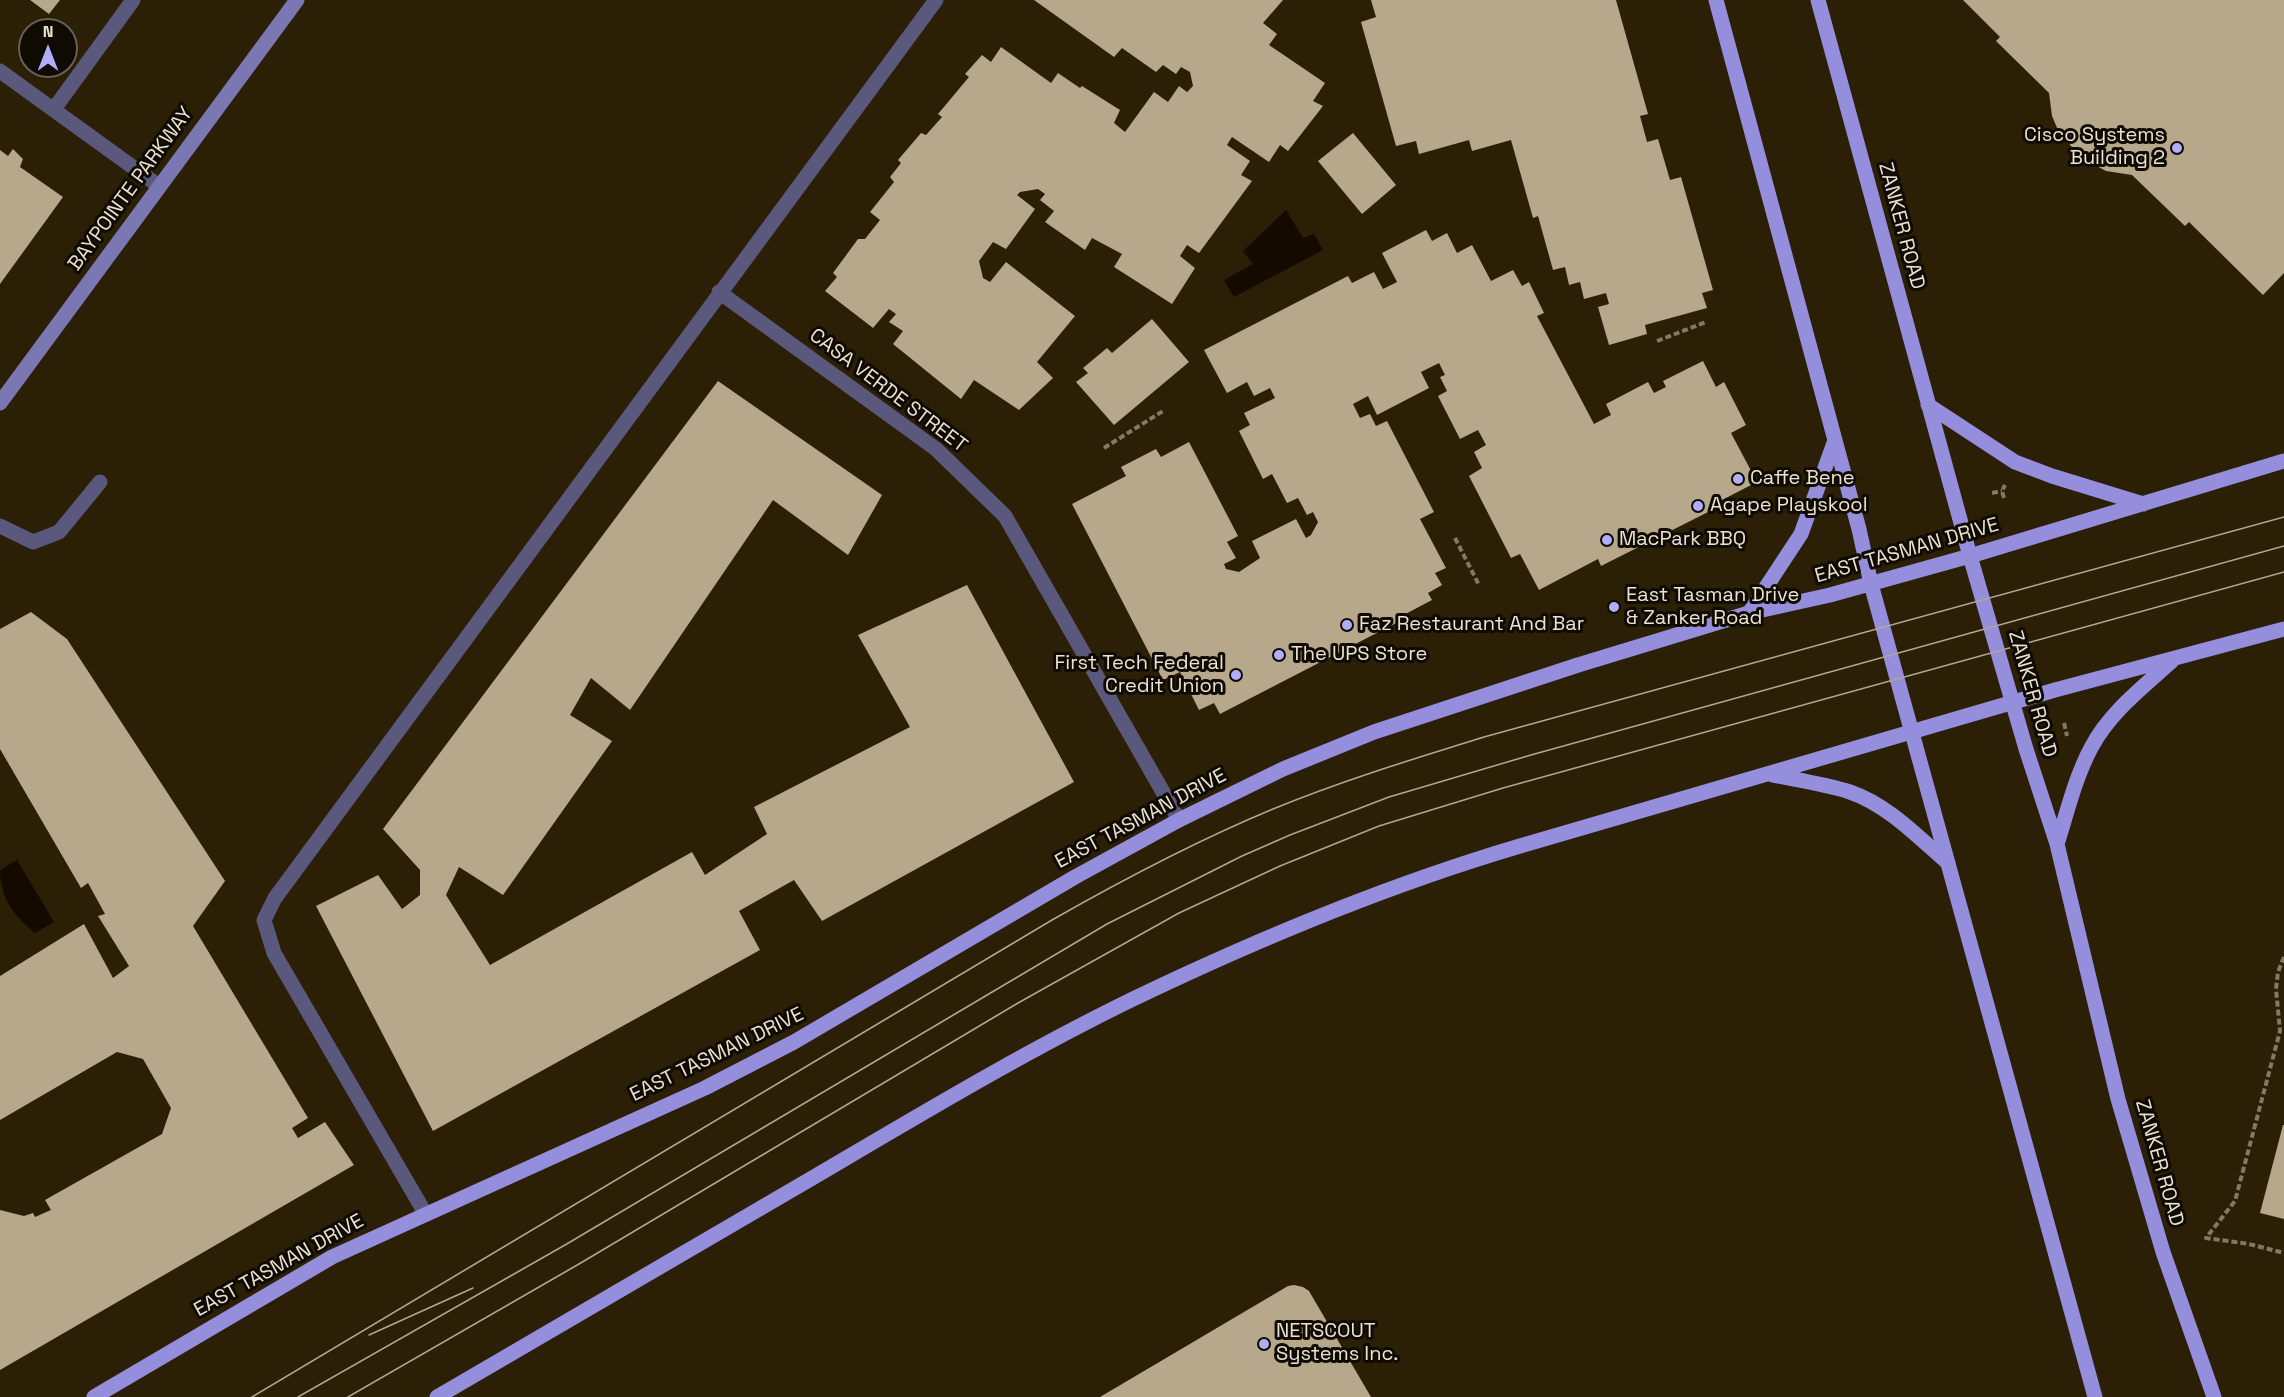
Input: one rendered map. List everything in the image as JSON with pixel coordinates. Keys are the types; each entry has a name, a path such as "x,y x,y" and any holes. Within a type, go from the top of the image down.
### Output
{"main road":[{"name":"BAYPOINTE PARKWAY","path":"0,403 297,0"},
{"path":"1716,0 1859,529 1871,584 2095,1397"},
{"name":"ZANKER ROAD","path":"1818,0 1970,556 2026,749 2057,844 2118,1099 2163,1252 2214,1397"},
{"path":"1928,405 2015,462 2143,504"},
{"path":"1749,613 1801,534 1834,443"},
{"name":"EAST TASMAN DRIVE","path":"94,1397 332,1257 705,1088 794,1042 1075,877 1179,820 1283,769 1374,732 1578,665 1749,613 1871,584 1970,556 2284,460"},
{"path":"437,1397 951,1097 1133,999 1334,910 1462,863 2013,702 2284,629"},
{"path":"2057,844 2077,781 2091,748 2125,703 2176,658"},
{"path":"1769,774 1850,792 1899,820 1948,863"}],"street":[{"path":"54,110 133,0"},
{"path":"425,1213 274,953 264,920 275,898 936,0"},
{"path":"0,71 159,186"},
{"name":"CASA VERDE STREET","path":"720,292 936,449 1005,516 1179,820"},
{"path":"0,526 33,542 59,532 100,482"}],"path":[{"path":"1658,341 1706,322"},
{"path":"1104,448 1163,411"},
{"path":"1992,493 2002,491 2004,498"},
{"path":"1455,538 1479,585"},
{"path":"2059,740 2067,737 2064,723"},
{"path":"2284,957 2278,972 2276,989 2280,1031 2235,1201 2206,1238 2248,1244 2284,1253"}],"shaded area":[{"path":"1286,210 1303,238 1314,234 1323,250 1234,297 1224,280 1253,264 1243,251"},
{"path":"17,860 54,922 35,933 15,913 3,889 0,870"}],"building":[{"path":"30,0 60,0 49,14"},
{"path":"1034,0 1283,0 1263,23 1277,34 1269,45 1325,83 1313,101 1323,106 1288,151 1280,145 1269,162 1232,137 1227,145 1250,161 1241,175 1252,181 1199,253 1187,245 1180,256 1195,268 1172,304 1114,267 1122,254 1092,238 1085,250 1045,222 1054,211 1040,200 1045,194 1038,189 1020,192 1017,195 1035,209 1006,249 993,242 979,261 983,278 990,282 1006,262 1075,316 1037,362 1053,378 1019,410 974,380 961,399 893,344 903,331 889,322 896,314 889,309 873,328 825,291 837,277 833,273 858,239 865,239 880,220 870,212 894,182 890,177 901,163 898,160 921,133 926,135 942,117 938,114 969,77 965,74 982,55 991,62 1001,47 1051,83 1058,73 1120,110 1114,123 1125,132 1154,92 1168,102 1179,86 1187,92 1193,86 1190,72 1181,67 1176,74 1163,65 1156,72 1122,48 1114,57"},
{"path":"1371,0 1616,0 1648,114 1640,116 1647,142 1658,139 1670,180 1681,177 1713,290 1702,293 1707,308 1645,325 1647,334 1609,345 1598,307 1609,304 1606,293 1584,299 1580,282 1569,285 1565,267 1553,270 1538,216 1533,218 1511,140 1472,151 1469,140 1419,154 1416,141 1396,146 1361,22 1376,17"},
{"name":"Cisco Systems Building 2","path":"1963,0 2284,0 2284,273 2263,295 2189,222 2185,226 2132,175 2106,171 2080,157 2058,130 2052,116 2049,93 1996,41 2000,37"},
{"path":"1353,133 1396,185 1362,214 1318,161"},
{"path":"13,149 23,159 20,167 63,197 0,284 0,150 8,156"},
{"path":"1426,230 1432,241 1447,233 1457,253 1472,245 1491,281 1513,270 1522,286 1529,282 1544,313 1537,316 1594,424 1611,415 1606,404 1648,382 1654,393 1666,387 1663,381 1703,361 1716,387 1724,382 1746,425 1731,433 1757,482 1722,500 1724,504 1601,566 1598,559 1539,590 1520,554 1511,558 1469,476 1482,468 1474,452 1486,445 1478,430 1460,439 1438,396 1447,391 1440,377 1445,375 1439,363 1421,372 1429,388 1377,415 1368,396 1353,404 1360,418 1370,414 1376,426 1387,421 1434,512 1420,519 1446,568 1435,573 1442,585 1428,593 1432,600 1396,619 1398,622 1220,714 1214,703 1199,710 1180,672 1163,680 1072,504 1126,476 1121,467 1156,449 1161,457 1189,442 1238,536 1227,542 1236,558 1224,564 1226,569 1239,572 1260,558 1252,541 1296,519 1306,538 1311,535 1318,522 1313,512 1307,515 1298,498 1287,503 1272,474 1263,479 1239,431 1250,425 1244,413 1275,398 1270,388 1254,396 1247,382 1227,393 1204,350 1348,276 1352,283 1374,272 1383,289 1397,282 1382,253"},
{"path":"1152,319 1189,362 1114,425 1076,382 1088,373 1083,368 1107,348 1112,353"},
{"path":"718,381 882,495 848,555 773,500 630,710 591,678 570,715 612,741 503,895 459,867 446,895 490,965 692,852 705,875 767,834 754,807 910,727 858,635 967,585 1074,782 822,921 794,880 739,911 760,950 433,1131 316,906 378,875 402,909 420,895 420,870 383,829"},
{"path":"31,612 67,639 225,881 193,926 308,1118 292,1128 298,1138 325,1122 354,1165 0,1370 0,1210 24,1216 33,1213 35,1217 51,1210 45,1200 162,1134 171,1108 143,1059 117,1052 0,1120 0,976 84,924 113,978 129,966 98,916 105,914 88,883 81,888 0,749 0,629"},
{"path":"2284,1125 2284,1219 2260,1213"},
{"name":"NETSCOUT Systems Inc.","path":"1294,1285 1309,1291 1371,1397 1100,1397 1288,1286"}],"tram line":[{"path":"252,1397 1052,920 1161,861 1244,821 1351,780 1484,737 2284,517"},
{"path":"298,1397 565,1245 1107,924 1242,856 1290,835 1389,797 1531,755 2284,546"},
{"path":"348,1397 579,1264 1018,1003 1179,913 1280,866 1379,826 1503,788 2284,572"},
{"path":"369,1335 473,1288"}],"place":[{"name":"Cisco Systems Building 2","path":"2177,148"},
{"name":"Caffe Bene","path":"1738,479"},
{"name":"Agape Playskool","path":"1698,506"},
{"name":"MacPark BBQ","path":"1607,540"},
{"name":"East Tasman Drive & Zanker Road","path":"1614,607"},
{"name":"Faz Restaurant And Bar","path":"1347,625"},
{"name":"The UPS Store","path":"1279,655"},
{"name":"First Tech Federal Credit Union","path":"1236,675"},
{"name":"NETSCOUT Systems Inc.","path":"1264,1344"}]}
